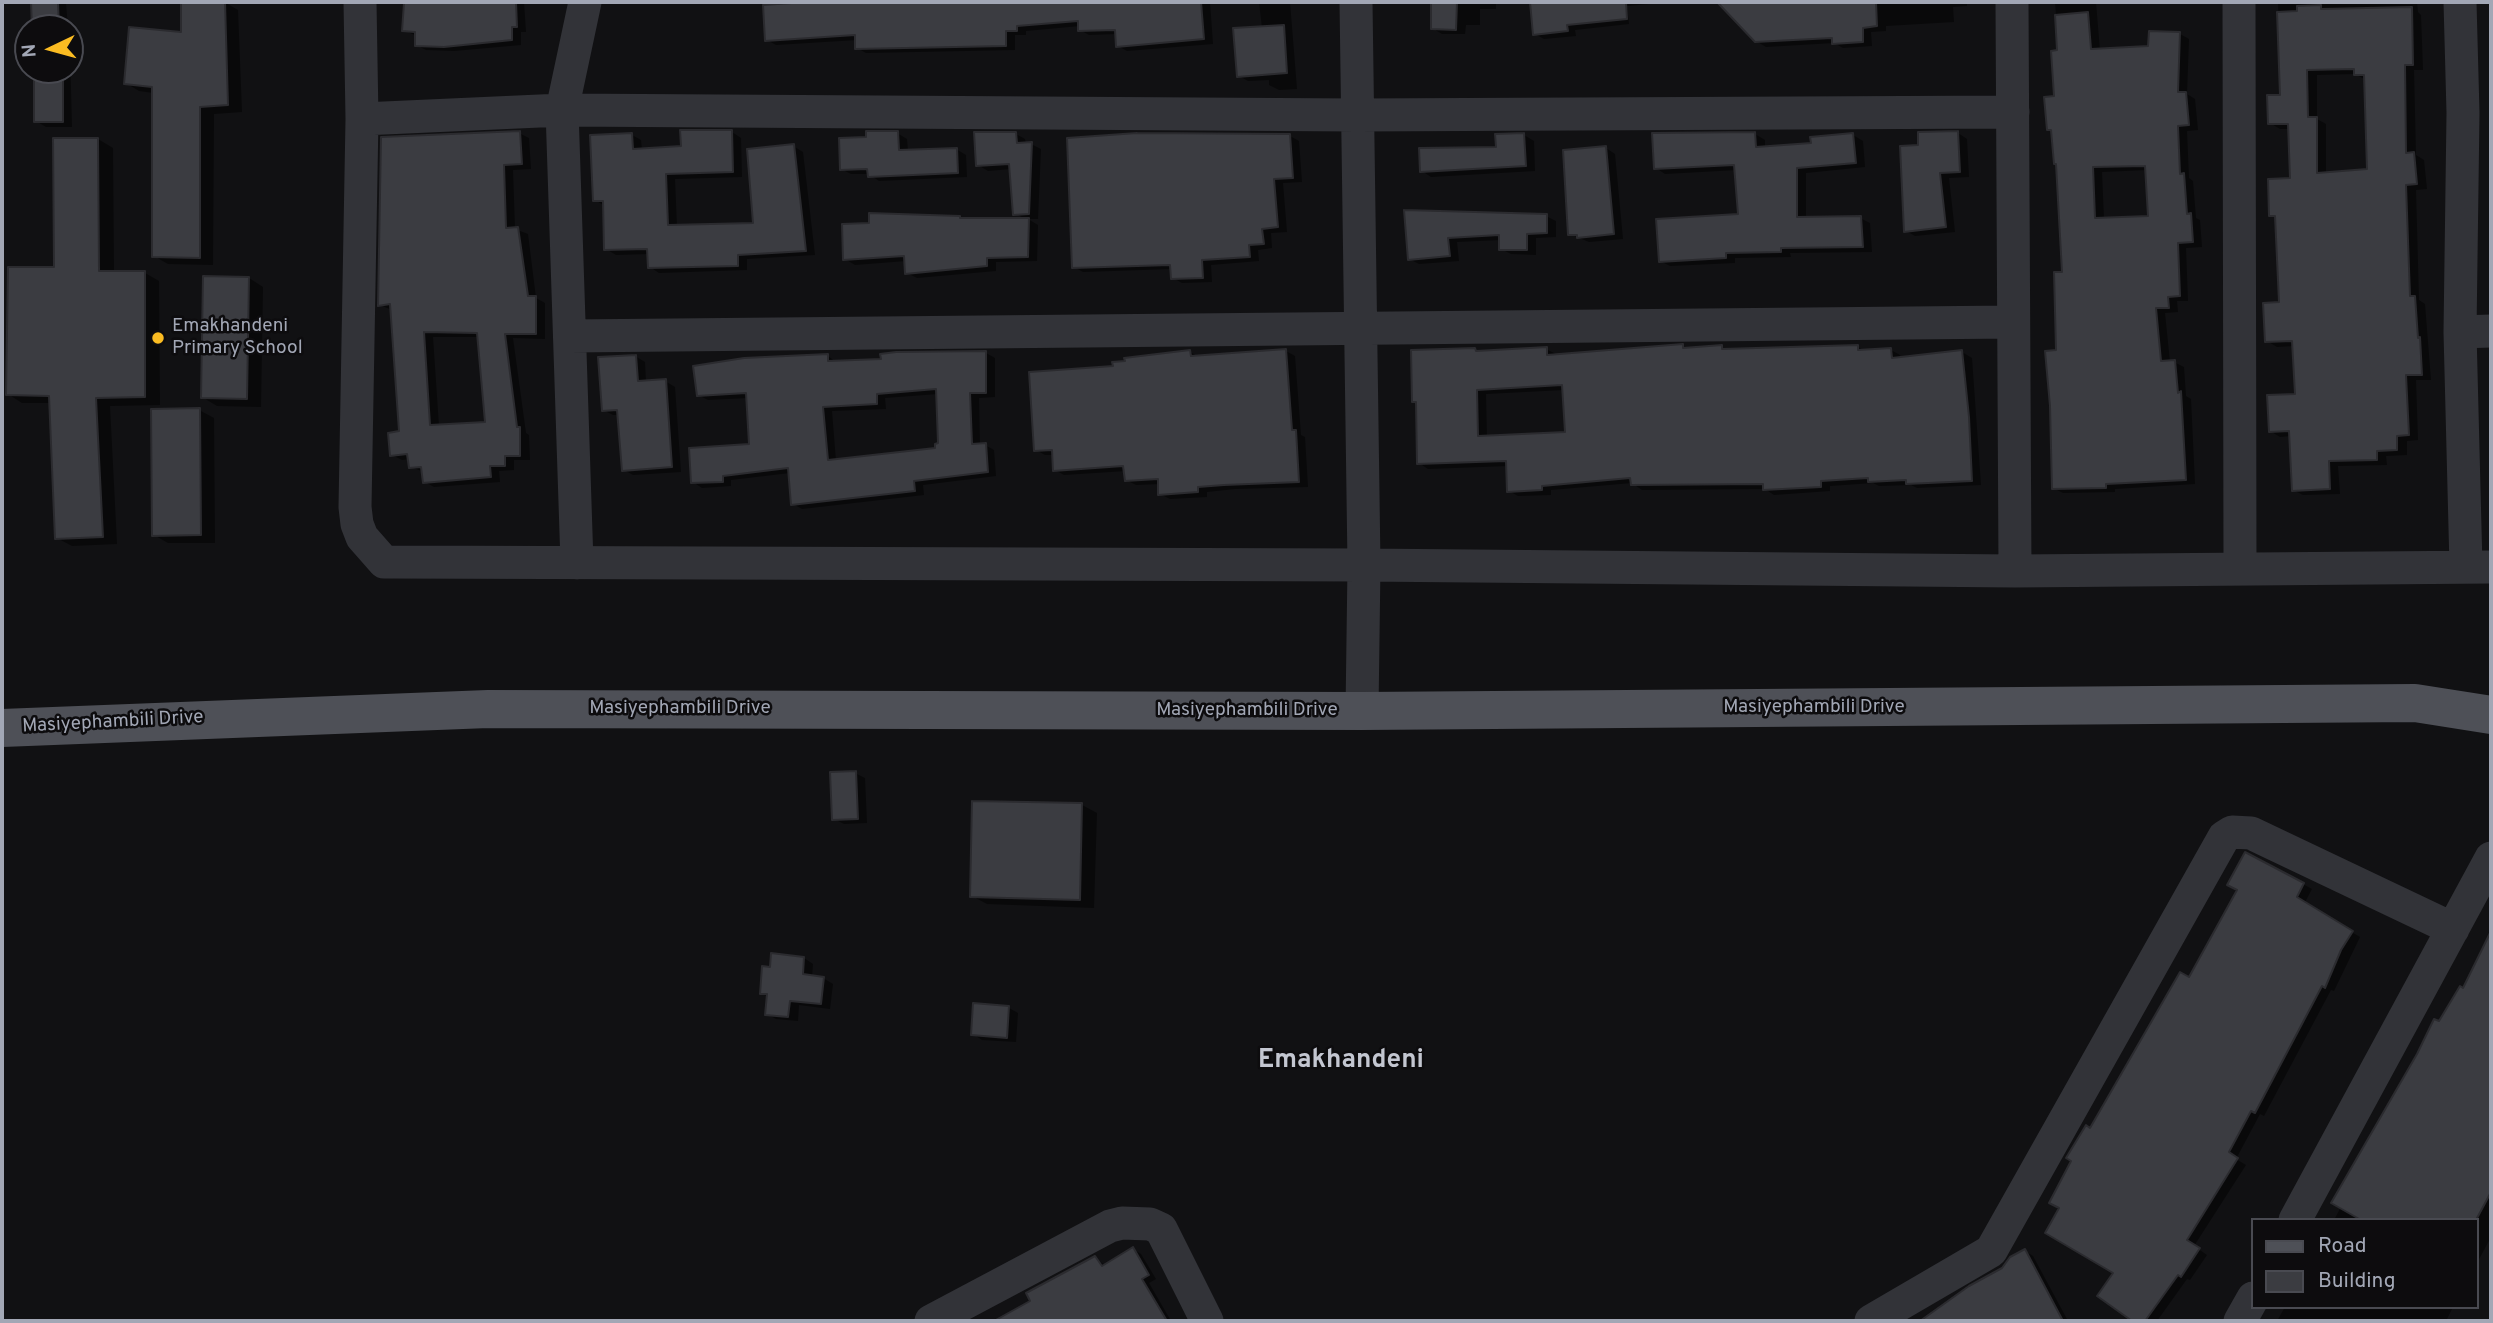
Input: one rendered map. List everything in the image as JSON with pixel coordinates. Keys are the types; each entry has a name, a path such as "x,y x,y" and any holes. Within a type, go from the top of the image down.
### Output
{"main road":[{"name":"Masiyephambili Drive","path":"2,728 488,709 1362,711 2415,703 2491,715"}],"street":[{"path":"360,2 362,119 355,508 362,537 384,562 1364,565 2015,571 2479,567 2477,112 2460,2"},
{"path":"577,563 562,110 585,2"},
{"path":"1356,2 1364,565 1362,711"},
{"path":"2011,2 2015,571"},
{"path":"2239,2 2240,569"},
{"path":"362,119 562,110 1357,115 2013,111"},
{"path":"570,336 2012,322"},
{"path":"1871,1321 1991,1251 2224,837 2232,832 2251,834 2453,929"},
{"path":"2296,1218 2491,859"},
{"path":"931,1321 1110,1226 1122,1223 1150,1224 1161,1229 1207,1321"},
{"path":"2241,1321 2252,1300"}],"building":[{"path":"31,2 58,2 58,14 31,14"},
{"path":"181,2 225,2 228,105 200,107 200,258 152,257 152,87 124,84 129,27 181,32"},
{"path":"516,2 517,27 512,27 512,40 444,47 415,46 415,32 402,31 404,3"},
{"path":"806,2 1201,2 1204,39 1116,47 1115,30 1078,31 1078,21 1017,26 1017,31 1006,31 1006,46 855,49 855,35 765,41 763,5"},
{"path":"1431,2 1457,2 1456,30 1431,29"},
{"path":"1530,2 1626,2 1627,19 1567,25 1568,31 1533,35"},
{"path":"1717,2 1876,2 1877,26 1863,28 1863,42 1832,44 1832,38 1755,42"},
{"path":"2321,5 2321,9 2412,7 2413,65 2405,65 2406,153 2414,152 2417,184 2406,185 2410,296 2415,296 2422,375 2406,375 2409,435 2397,436 2397,450 2377,451 2377,460 2329,461 2330,489 2292,491 2289,431 2269,432 2267,395 2295,394 2292,341 2265,342 2263,303 2279,302 2275,216 2269,216 2268,179 2290,178 2288,124 2268,124 2267,95 2280,95 2277,12 2297,11 2297,6","holes":["2354,69 2354,75 2364,75 2367,169 2317,173 2317,117 2308,117 2307,70"]},
{"path":"2088,12 2091,49 2148,46 2149,31 2180,32 2178,92 2186,92 2189,125 2178,126 2180,174 2184,173 2187,214 2191,213 2193,242 2178,243 2180,296 2168,297 2169,308 2156,308 2161,361 2175,360 2178,393 2181,391 2186,480 2106,484 2106,488 2052,489 2050,406 2045,351 2056,350 2054,272 2062,272 2056,164 2051,130 2047,130 2044,97 2054,96 2051,51 2057,50 2055,15","holes":["2145,166 2148,216 2095,218 2093,167"]},
{"path":"1284,25 1287,73 1237,77 1233,28"},
{"path":"34,84 63,84 63,122 34,122"},
{"path":"680,130 732,130 733,172 666,174 668,225 753,223 747,149 794,144 806,251 738,255 738,266 648,268 647,249 604,250 603,201 593,201 590,135 632,133 633,149 681,146"},
{"path":"520,131 522,164 504,165 506,228 518,227 528,296 536,296 536,334 505,334 517,427 520,427 520,456 505,456 505,466 490,466 491,477 423,483 421,467 409,468 407,454 390,456 388,433 399,431 390,304 378,306 381,137","holes":["424,332 477,333 485,422 430,425"]},
{"path":"866,131 898,131 899,150 957,148 958,173 868,177 867,169 840,170 839,138 866,137"},
{"path":"1958,131 1960,172 1940,173 1946,227 1904,232 1900,146 1918,145 1918,132"},
{"path":"974,132 1016,132 1017,143 1032,142 1029,214 1013,215 1009,164 976,166"},
{"path":"1755,132 1756,147 1811,143 1810,137 1853,133 1856,163 1797,168 1797,217 1861,216 1863,247 1781,248 1781,252 1726,253 1726,258 1659,262 1656,219 1738,214 1734,165 1654,169 1652,133"},
{"path":"1137,133 1290,134 1293,178 1274,179 1278,227 1262,229 1264,244 1249,245 1250,257 1202,260 1203,278 1171,279 1170,265 1072,268 1067,138"},
{"path":"1524,133 1526,166 1420,172 1419,148 1496,147 1495,134"},
{"path":"53,138 98,138 99,271 145,271 145,397 96,398 103,537 55,539 49,396 6,395 8,267 54,267"},
{"path":"1606,146 1614,234 1577,238 1577,235 1568,235 1563,150"},
{"path":"1404,210 1547,214 1547,233 1527,234 1527,250 1499,250 1499,235 1448,238 1450,256 1408,260"},
{"path":"869,213 960,218 1029,218 1028,257 987,258 987,266 905,274 904,256 843,260 842,224 869,223"},
{"path":"203,276 249,277 247,399 201,398"},
{"path":"1683,344 1683,348 1722,345 1722,349 1858,345 1858,350 1891,348 1892,358 1962,350 1972,481 1906,484 1906,480 1868,482 1868,478 1821,481 1821,487 1763,490 1763,484 1631,485 1630,478 1507,492 1506,461 1417,464 1416,402 1412,402 1411,350 1475,348 1476,351 1547,347 1547,355","holes":["1562,385 1565,432 1478,436 1477,390"]},
{"path":"1286,349 1299,482 1198,487 1198,492 1158,495 1158,479 1125,481 1123,466 1053,471 1052,450 1034,451 1029,372 1113,366 1112,362 1125,361 1124,358 1190,350 1191,356"},
{"path":"986,351 986,393 970,393 972,444 986,443 988,472 914,481 915,491 791,505 788,468 723,476 723,482 691,483 689,448 749,444 746,393 697,396 693,366 744,358 828,354 828,361 881,359 880,354","holes":["936,389 938,443 935,448 828,460 823,407 877,404 877,394"]},
{"path":"636,355 638,381 666,379 672,467 622,471 617,410 602,411 598,357"},
{"path":"200,408 201,535 152,536 151,409"},
{"path":"856,771 858,819 832,820 830,772"},
{"path":"972,801 1082,803 1080,900 970,897"},
{"path":"2245,852 2304,883 2297,897 2353,931 2341,950 2325,988 2322,986 2255,1113 2251,1111 2229,1152 2238,1158 2187,1240 2200,1248 2181,1277 2178,1275 2145,1321 2132,1321 2097,1296 2113,1273 2045,1233 2059,1208 2049,1203 2071,1161 2066,1158 2086,1125 2090,1128 2180,972 2189,977 2237,890 2227,885"},
{"path":"2491,931 2491,1192 2477,1218 2357,1218 2331,1203 2417,1054 2434,1019 2439,1021 2460,986 2463,988"},
{"path":"771,953 804,957 803,974 824,977 821,1004 790,1001 788,1017 765,1015 767,994 760,994 762,966 770,967"},
{"path":"973,1003 1009,1006 1007,1038 971,1035"},
{"path":"1133,1247 1149,1275 1142,1279 1167,1321 994,1321 1030,1301 1026,1293 1095,1256 1102,1266"},
{"path":"2025,1249 2063,1321 1920,1321 1969,1286 2002,1268 2010,1257"}],"place":[{"name":"Emakhandeni Primary School","path":"158,338"}],"district":[{"name":"Emakhandeni","path":"1341,1062"}]}
